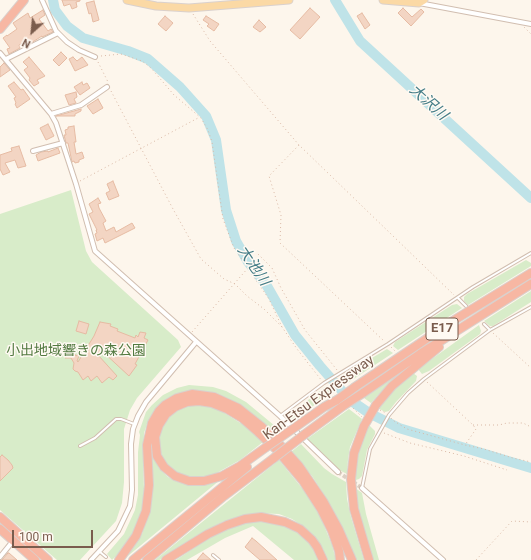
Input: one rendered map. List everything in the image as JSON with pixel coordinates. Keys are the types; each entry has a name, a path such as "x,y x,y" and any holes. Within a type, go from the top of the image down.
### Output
{"highway":[{"path":"0,29 24,0"},
{"name":"Kan-Etsu Expressway","path":"133,560 266,450 338,398 450,323 531,273"},
{"name":"Kan-Etsu Expressway","path":"147,560 224,496 305,434 420,354 531,284"},
{"path":"369,560 354,509 351,479 354,453 364,422 392,386 427,356 503,301"},
{"path":"119,560 136,536 146,511 149,485 147,446 152,423 159,411 165,405 178,398 192,394 206,395 230,403 254,420 276,440 299,466 316,489 332,515 352,560"},
{"path":"266,450 222,476 204,481 189,481 175,476 164,467 157,456 155,437 159,425 166,414 175,407 187,402 199,401 212,403 227,409 242,418 277,450 303,482 321,509 332,531 339,551 340,560"},
{"path":"0,517 48,560"},
{"path":"166,560 227,525 244,519 261,517 277,519 300,529 312,540 323,560"},
{"path":"0,529 36,560"}],"main road":[{"path":"128,0 156,6 189,8 290,0"},
{"path":"383,0 421,1"}],"street":[{"path":"42,0 58,33 78,50 95,57"},
{"path":"421,1 531,24"},
{"path":"6,59 58,33"},
{"path":"0,53 51,114 56,123 76,184 95,251 280,416 338,472"},
{"path":"51,114 81,105 109,86"},
{"path":"33,151 63,143"},
{"path":"91,560 118,531 130,506 132,490 131,444 135,424 146,402 196,342"},
{"path":"362,488 443,560"},
{"path":"0,556 13,540"}],"lane":[{"path":"280,416 324,383 388,344 473,288 531,253"},
{"path":"458,298 466,306"},
{"path":"362,488 370,449 389,415 408,393 424,379 490,330 531,307"},
{"path":"484,324 490,330"},
{"path":"80,446 95,438 116,419 121,419 135,424"},
{"path":"99,551 106,557"},
{"path":"213,555 219,560"}],"path":[{"path":"189,8 210,41 299,145 458,298"},
{"path":"282,327 269,299 234,248 223,219 212,142 208,130 201,118 171,92 151,68 142,61 121,54 95,57 173,209 201,259 224,278 235,284 282,327 324,383 338,398"},
{"path":"76,184 198,118"},
{"path":"299,145 269,176 281,216 280,243 396,352"},
{"path":"189,335 248,268"},
{"path":"490,330 531,368"},
{"path":"424,379 476,429 465,445"},
{"path":"346,406 364,422"},
{"path":"473,425 523,423 531,427"},
{"path":"380,431 410,443 464,456 507,470"},
{"path":"476,560 512,521 531,522"}],"green space":[{"name":"小出地域響きの森公園","path":"71,190 86,251 92,262 178,340 181,347 137,398 130,410 124,429 124,482 122,503 116,521 80,560 57,560 0,510 0,214"},
{"path":"526,260 531,263 531,266 468,305 464,301 464,297 467,294"},
{"path":"531,291 531,302 493,326 490,326 484,321"},
{"path":"457,304 462,308 398,350 393,346 395,342 452,305"},
{"path":"479,325 481,331 480,334 429,371 422,374 418,369"},
{"path":"387,349 393,353 349,382 345,379 345,374"},
{"path":"403,371 388,384 371,403 364,398"},
{"path":"413,373 417,376 416,381 389,411 385,412 378,408 388,395"},
{"path":"189,385 213,387 226,391 246,402 275,426 280,422 285,426 274,434 262,422 237,403 216,393 202,391 191,391 156,409 147,424 144,433 143,508 132,536 123,549 112,560 107,554 124,534 135,510 138,495 139,432 146,412 163,395 177,388"},
{"path":"325,387 332,393 290,422 286,418 286,417"},
{"path":"192,405 211,407 223,412 245,426 263,442 240,460 213,475 193,478 179,475 166,463 162,456 159,447 159,431 169,416 175,411"},
{"path":"349,409 362,419 350,447 347,474 337,469 307,439"},
{"path":"368,424 375,431 375,434 367,450 362,476 356,480 354,479 356,455"},
{"path":"151,443 159,468 168,477 178,482 193,485 201,485 220,480 123,560 142,534 149,512 152,489"},
{"path":"301,444 324,468 346,482 347,499 351,517 364,560 356,560 323,493 312,476 291,452"},
{"path":"279,460 306,493 321,518 332,545 336,560 327,560 323,549 315,537 292,519 279,514 256,513 222,522 198,535 160,560 155,560"},
{"path":"354,487 362,493 366,514 379,560 373,560 359,518"},
{"path":"260,520 278,522 300,533 313,548 319,560 294,560 253,526 225,538 187,560 176,560 209,538 231,527"}],"building":[{"path":"62,0 80,1 76,2 77,7 72,9 70,4 64,6"},
{"path":"94,1 99,20 93,22 91,13 89,14 86,3"},
{"path":"310,8 320,17 300,39 290,30"},
{"path":"403,8 412,17 421,9 424,12 411,26 398,13"},
{"path":"43,10 45,15 39,19 48,31 51,29 53,32 42,36 31,43 29,40 19,45 20,48 9,54 7,49 10,48 3,38 17,29 13,23 28,13 30,18"},
{"path":"362,13 370,25 365,29 357,16"},
{"path":"165,16 173,23 166,31 158,24"},
{"path":"206,16 219,24 214,31 207,26 209,24 203,20"},
{"path":"259,20 266,27 260,32 253,27"},
{"path":"61,52 67,58 59,66 53,60"},
{"path":"29,57 45,76 37,80 39,83 34,86 24,70 28,67 23,62"},
{"path":"73,57 77,61 82,57 88,65 75,71 69,59"},
{"path":"4,63 10,70 0,77 0,67"},
{"path":"14,82 21,90 23,89 30,99 17,108 14,98 16,97 8,86"},
{"path":"82,82 83,85 87,83 90,88 80,95 74,87"},
{"path":"76,92 77,97 74,99 76,103 69,105 65,95"},
{"path":"98,99 103,108 93,114 87,106"},
{"path":"81,109 81,111 75,114 75,116 56,116"},
{"path":"48,124 54,136 46,140 40,128"},
{"path":"74,126 76,154 82,152 84,158 75,163 74,161 72,162 68,143 66,143 64,135 66,135 65,130 68,129 68,127"},
{"path":"19,146 26,166 18,168 15,160 5,163 10,172 3,175 0,169 0,155 12,151 11,148"},
{"path":"58,148 60,153 38,161 36,155 41,152 48,152"},
{"path":"113,181 119,196 109,200 106,193 110,191 107,184"},
{"path":"98,198 101,203 98,204 99,208 106,221 103,223 106,231 114,227 116,232 132,223 135,228 105,243 103,238 97,241 95,234 97,233 97,230 89,214 93,212 89,204"},
{"path":"79,321 89,324 86,334 76,331"},
{"path":"100,322 111,324 110,326 118,329 117,331 135,338 136,335 138,337 140,332 146,333 144,338 148,340 135,364 137,365 129,376 102,351 98,355 117,376 113,380 109,377 102,383 97,376 91,381 88,376 83,380 78,372 73,369 74,363 71,358 65,358 74,353 76,356 80,353 78,362 94,336"},
{"path":"2,455 8,460 13,468 0,481 0,457"},
{"path":"252,538 277,560 260,560 245,547"},
{"path":"9,553 17,560 2,560"},
{"path":"203,553 211,560 197,560"}],"waterway":[{"name":"大池川","path":"53,0 55,10 67,26 83,38 128,51 148,59 180,87 206,116 216,140 226,210 236,241 248,262 267,286 295,335 350,400 369,413 399,428 531,468"},
{"name":"大沢川","path":"335,0 360,41 531,198"}],"tunnel":[{"path":"338,472 362,488"}]}
